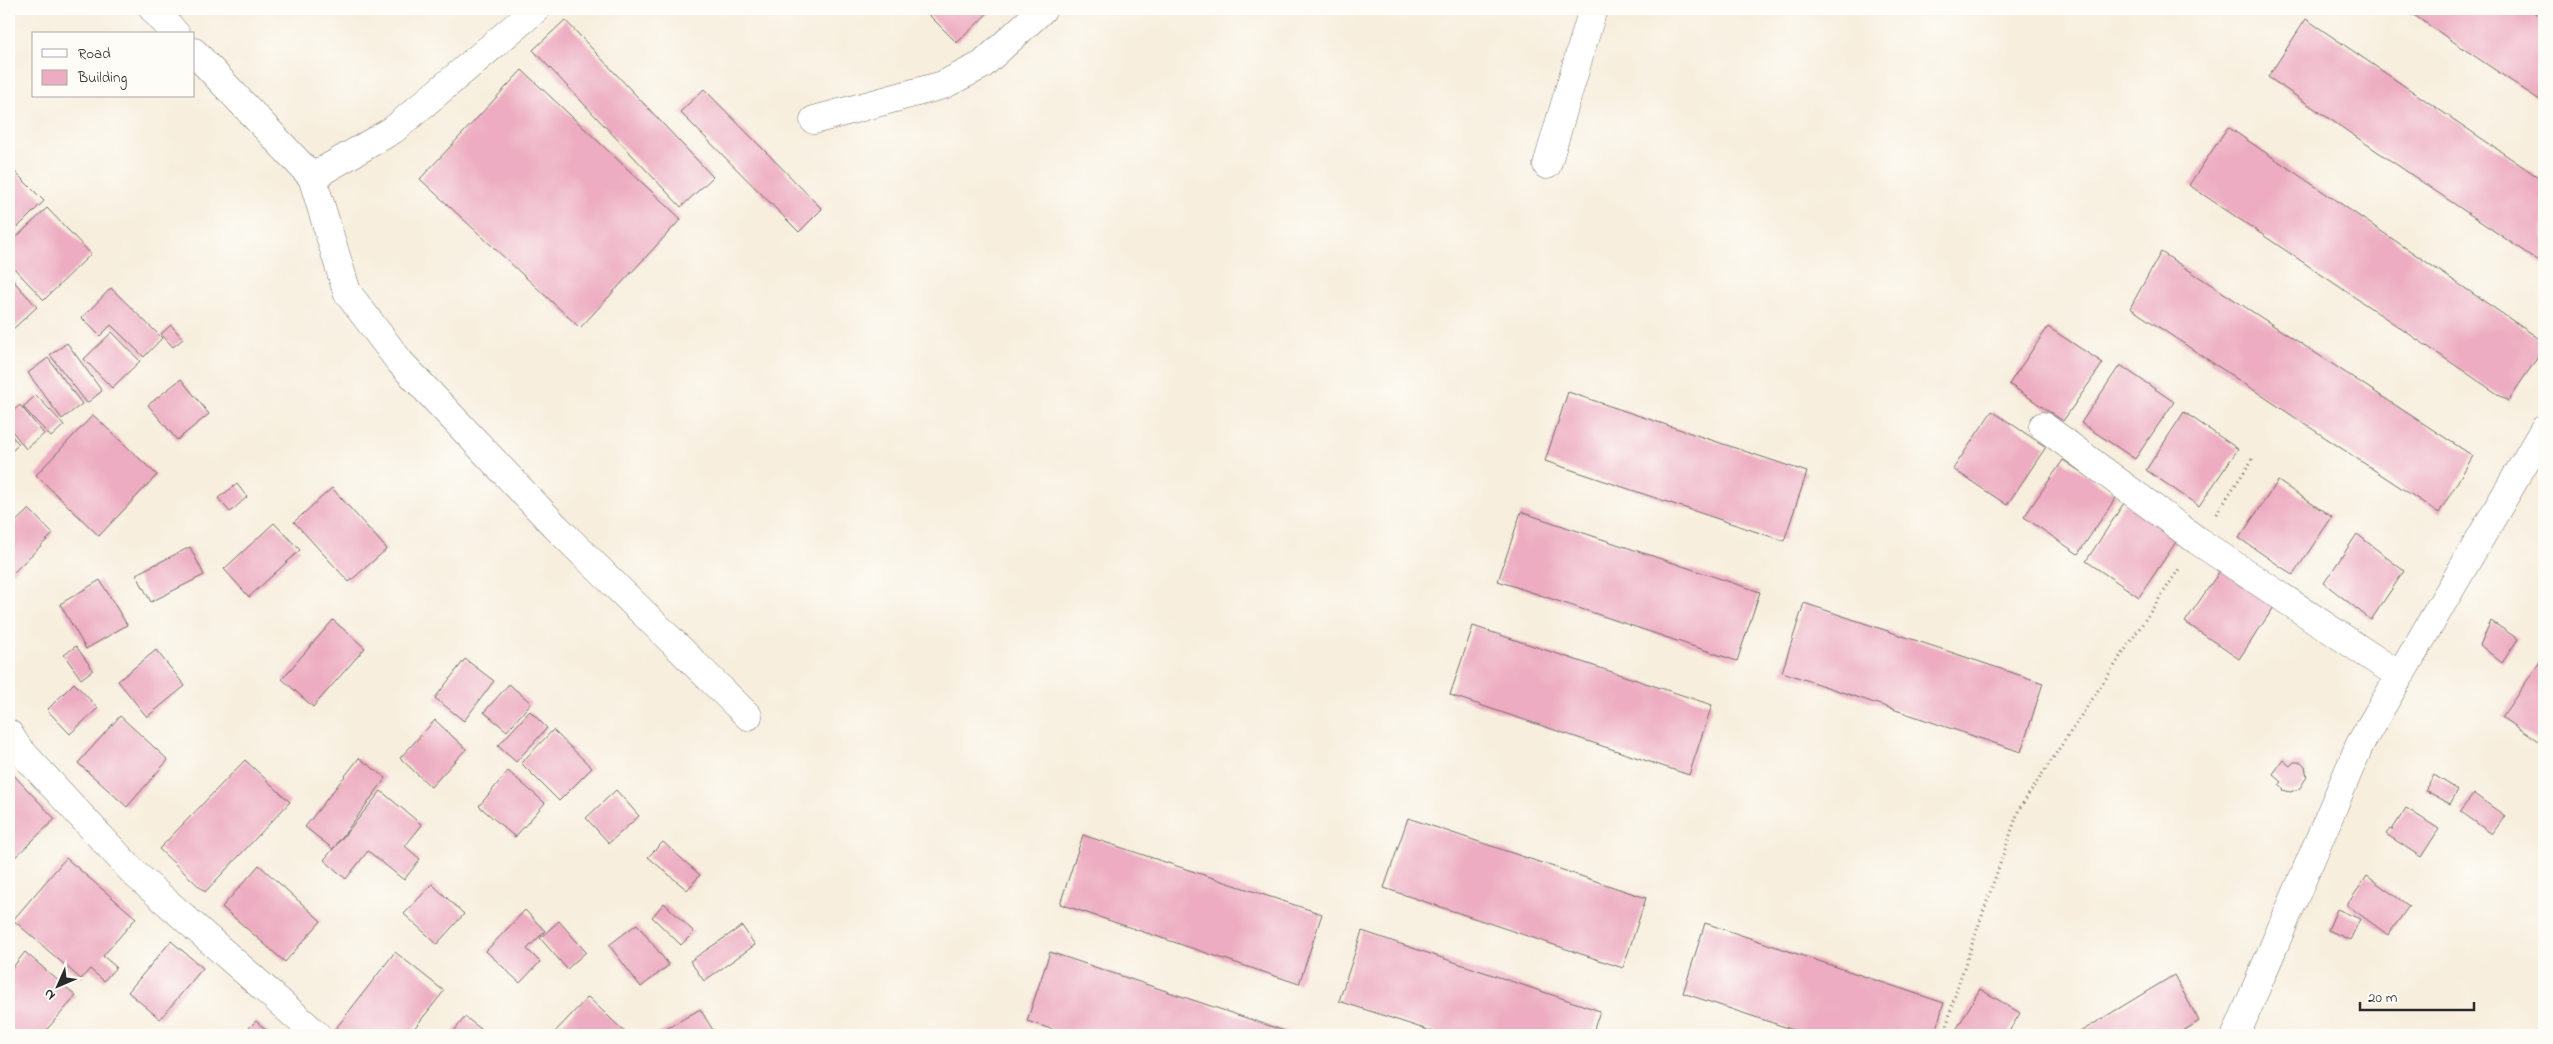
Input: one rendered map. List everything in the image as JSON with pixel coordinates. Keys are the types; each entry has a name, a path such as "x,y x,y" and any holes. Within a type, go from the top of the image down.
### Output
{"street":[{"path":"152,9 174,32"},
{"path":"312,177 393,130 536,9"},
{"path":"814,120 943,85 982,65 1043,9"},
{"path":"1547,165 1592,9"},
{"path":"195,53 312,177 348,292 400,362 556,527 748,716"},
{"path":"2043,426 2198,541 2400,676"},
{"path":"2236,1035 2360,744 2544,429"},
{"path":"9,734 18,748 135,874 317,1035"}],"path":[{"path":"1944,1035 1958,985 2019,809 2254,457"}],"building":[{"path":"923,9 992,9 957,43"},
{"path":"2405,9 2529,9 2544,19 2544,103"},
{"path":"2306,19 2544,181 2544,265 2268,77"},
{"path":"565,20 713,177 681,207 533,50"},
{"path":"522,70 681,219 580,328 420,179"},
{"path":"704,89 822,209 799,232 680,112"},
{"path":"2228,127 2544,342 2544,348 2508,401 2189,185"},
{"path":"9,166 44,201 9,236"},
{"path":"47,208 91,254 44,300 9,263 9,244"},
{"path":"2161,252 2473,456 2439,513 2130,308"},
{"path":"9,276 37,307 13,329 9,324"},
{"path":"111,288 162,338 144,357 111,325 100,336 82,318"},
{"path":"171,325 183,339 173,347 161,334"},
{"path":"2048,327 2103,363 2063,421 2009,384"},
{"path":"112,332 140,361 112,388 84,359"},
{"path":"67,343 102,391 87,403 50,355"},
{"path":"48,358 82,404 62,419 28,373"},
{"path":"2120,365 2174,402 2135,459 2081,423"},
{"path":"181,379 209,414 177,440 148,405"},
{"path":"1568,392 1807,472 1784,541 1545,461"},
{"path":"36,395 64,425 51,437 23,407"},
{"path":"20,405 44,434 26,449 9,427 9,414"},
{"path":"1992,411 2046,447 2007,505 1953,469"},
{"path":"2184,412 2238,449 2199,506 2146,470"},
{"path":"93,415 157,475 99,536 36,475"},
{"path":"9,433 19,444 9,454"},
{"path":"2063,460 2117,496 2078,554 2024,517"},
{"path":"2278,481 2332,517 2293,575 2239,538"},
{"path":"237,484 247,497 230,512 218,498"},
{"path":"332,488 387,549 349,582 294,522"},
{"path":"2124,503 2178,539 2139,597 2086,561"},
{"path":"29,509 53,534 12,574 9,571 9,528"},
{"path":"1521,512 1760,592 1737,661 1498,581"},
{"path":"274,523 300,550 249,597 224,569"},
{"path":"2357,534 2404,571 2371,620 2324,583"},
{"path":"190,547 204,575 151,602 136,574"},
{"path":"2224,565 2278,601 2239,659 2185,622"},
{"path":"100,580 127,625 86,649 60,604"},
{"path":"1804,603 2043,683 2021,752 1782,672"},
{"path":"333,620 365,648 313,707 282,679"},
{"path":"2491,621 2518,639 2502,663 2480,645"},
{"path":"1473,626 1712,705 1689,775 1450,695"},
{"path":"76,646 93,670 81,679 64,655"},
{"path":"156,650 185,686 147,717 118,681"},
{"path":"465,659 494,681 464,721 435,698"},
{"path":"2541,660 2544,663 2544,745 2502,717"},
{"path":"74,683 98,708 70,734 47,710"},
{"path":"509,684 531,703 507,731 484,712"},
{"path":"530,711 547,728 516,762 498,746"},
{"path":"120,716 168,760 127,807 78,763"},
{"path":"435,720 466,749 431,787 400,758"},
{"path":"553,730 592,768 559,801 521,763"},
{"path":"359,758 386,778 333,849 305,827"},
{"path":"245,760 290,802 205,892 159,849"},
{"path":"2283,760 2290,766 2294,762 2301,762 2305,766 2307,777 2299,789 2290,792 2283,790 2279,785 2282,782 2273,774"},
{"path":"9,770 55,819 9,863"},
{"path":"508,771 545,803 515,837 479,806"},
{"path":"2434,775 2458,790 2450,804 2425,790"},
{"path":"616,790 639,816 609,843 586,818"},
{"path":"381,791 422,825 405,846 420,859 404,880 368,851 346,879 324,860"},
{"path":"2474,794 2505,816 2492,834 2460,811"},
{"path":"2406,808 2439,829 2421,857 2386,834 2390,829 2392,830"},
{"path":"1408,818 1646,898 1623,968 1384,888"},
{"path":"1083,835 1322,914 1299,984 1060,904"},
{"path":"663,842 700,875 687,890 648,857"},
{"path":"66,858 136,918 103,956 116,967 104,981 90,969 81,979 13,920"},
{"path":"259,865 321,921 285,962 222,907"},
{"path":"2367,876 2409,906 2388,935 2347,905"},
{"path":"432,884 464,914 437,944 404,914"},
{"path":"664,903 694,932 681,945 652,917"},
{"path":"2337,909 2360,919 2350,940 2328,930"},
{"path":"525,910 545,931 527,949 540,962 520,983 486,951"},
{"path":"559,921 586,952 567,969 540,938"},
{"path":"1705,923 1944,1003 1934,1035 1809,1035 1683,993"},
{"path":"637,924 669,965 641,987 609,945"},
{"path":"742,926 755,945 704,981 690,961"},
{"path":"1362,931 1600,1011 1592,1035 1443,1035 1339,1001"},
{"path":"171,941 203,968 160,1019 128,992"},
{"path":"25,952 76,996 42,1035 9,1035 9,972"},
{"path":"395,952 444,991 409,1035 337,1035 333,1032"},
{"path":"1050,952 1288,1032 1287,1035 1069,1035 1027,1021"},
{"path":"2174,975 2199,1021 2177,1035 2075,1035"},
{"path":"1980,989 2020,1013 2007,1035 1953,1035"},
{"path":"588,997 628,1035 552,1035"},
{"path":"700,1009 716,1035 656,1035"},
{"path":"465,1017 489,1035 451,1035"},
{"path":"256,1021 271,1035 242,1035"}]}
